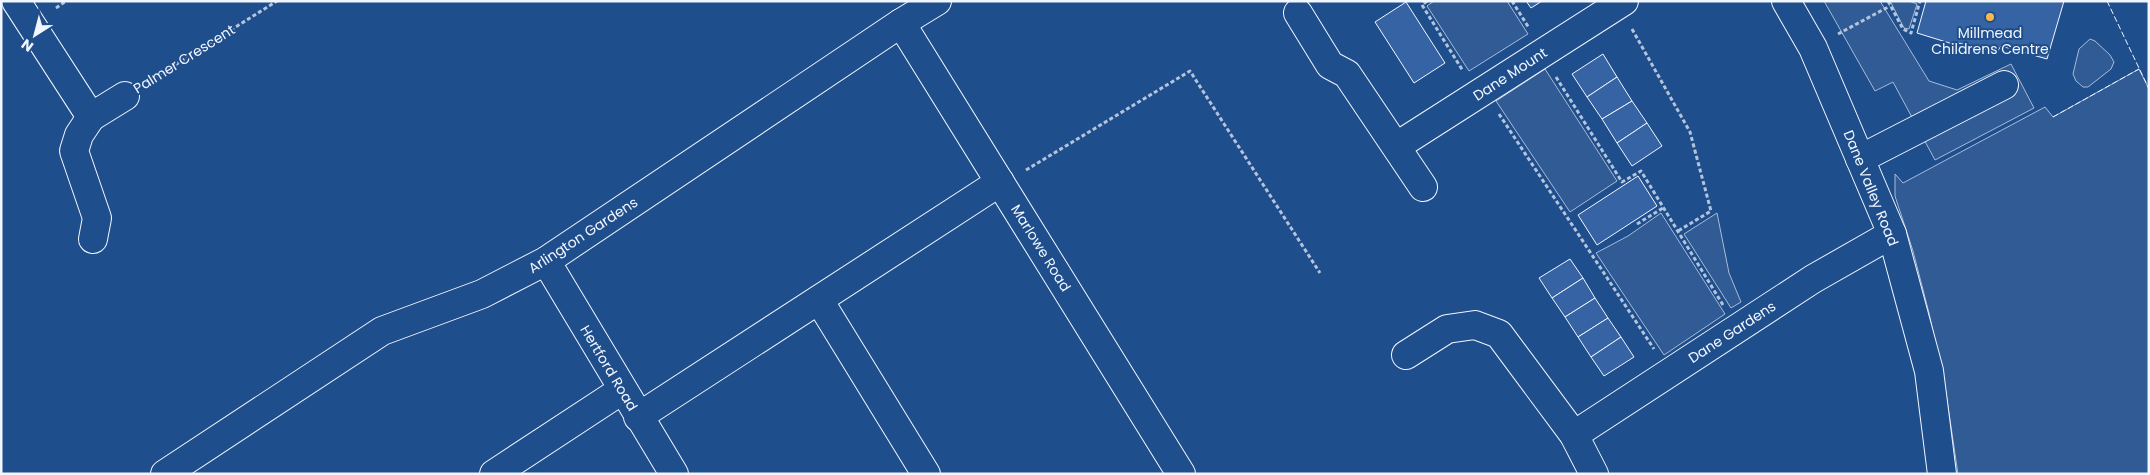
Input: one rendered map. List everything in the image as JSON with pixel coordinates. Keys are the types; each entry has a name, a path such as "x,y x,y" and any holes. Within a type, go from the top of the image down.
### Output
{"street":[{"path":"16,1 91,117"},
{"name":"Arlington Gardens","path":"165,474 382,331 482,294 546,261 901,23 937,1"},
{"name":"Dane Valley Road","path":"1786,1 1813,48 1892,234 1929,371 1942,474"},
{"name":"Dane Mount","path":"1397,146 1621,3"},
{"path":"1298,13 1330,65 1347,74 1423,187"},
{"name":"Marlowe Road","path":"901,23 1181,474"},
{"path":"1860,158 2004,86"},
{"name":"Palmer Crescent","path":"93,239 97,218 74,151 79,135 91,117 126,96"},
{"path":"638,417 1001,183"},
{"name":"Dane Gardens","path":"1574,435 1814,279 1892,234"},
{"name":"Hertford Road","path":"546,261 674,474"},
{"path":"818,300 926,474"},
{"path":"1406,355 1447,329 1474,324 1499,334 1574,435 1594,474"},
{"path":"494,474 622,390"}],"path":[{"name":"Palmer Crescent","path":"126,96 277,1"},
{"path":"1427,1 1422,5 1481,93 1568,216 1669,373"},
{"path":"1888,1 1903,30 1911,33 1920,1"},
{"path":"1621,3 1690,132 1709,202 1711,211 1678,232"},
{"path":"1813,48 1890,6"},
{"path":"1542,54 1622,182 1641,172 1738,328"},
{"path":"1001,183 1190,71 1320,273"},
{"path":"1637,224 1663,208"}],"shaded area":[{"path":"1434,1 1507,1 1528,34 1469,71 1427,6"},
{"path":"1824,1 1880,1 1929,81 1957,90 2011,64 2034,108 1935,160 1893,82 1875,91"},
{"path":"1890,1 1909,1 1917,4 1909,29 1904,28"},
{"path":"2090,39 2095,41 2110,55 2114,62 2111,69 2088,87 2083,87 2076,81 2073,74 2079,49"},
{"path":"1545,69 1617,181 1570,212 1496,101"},
{"path":"2139,69 2149,89 2149,474 1958,474 1946,393 1929,313 1913,251 1895,196 1895,174 1903,183 2045,107 2053,117"},
{"path":"1661,213 1725,314 1664,355 1596,253 1628,236"},
{"path":"1717,213 1729,273 1741,302 1731,308 1684,234"}],"building":[{"path":"1526,1 1542,1 1531,8"},
{"name":"Millmead Childrens Centre","path":"1926,1 2064,1 2047,59 2001,46 1997,52 1958,43 1956,45 1917,33"},
{"path":"1406,2 1445,63 1414,83 1375,22"},
{"path":"1603,54 1617,77 1587,97 1572,74"},
{"path":"1617,77 1632,101 1602,119 1587,97"},
{"path":"1632,101 1647,123 1617,143 1602,119"},
{"path":"1647,123 1662,146 1632,166 1617,143"},
{"path":"1638,176 1657,206 1597,245 1578,215"},
{"path":"1570,259 1583,278 1552,298 1539,278"},
{"path":"1583,278 1595,298 1565,317 1552,298"},
{"path":"1595,298 1608,318 1578,337 1565,317"},
{"path":"1608,318 1621,337 1591,357 1578,337"},
{"path":"1621,337 1634,357 1604,376 1591,357"}],"fence":[{"path":"2107,1 2149,89"},
{"path":"2053,117 2139,69"}],"place":[{"name":"Millmead Childrens Centre","path":"1990,17"}]}
